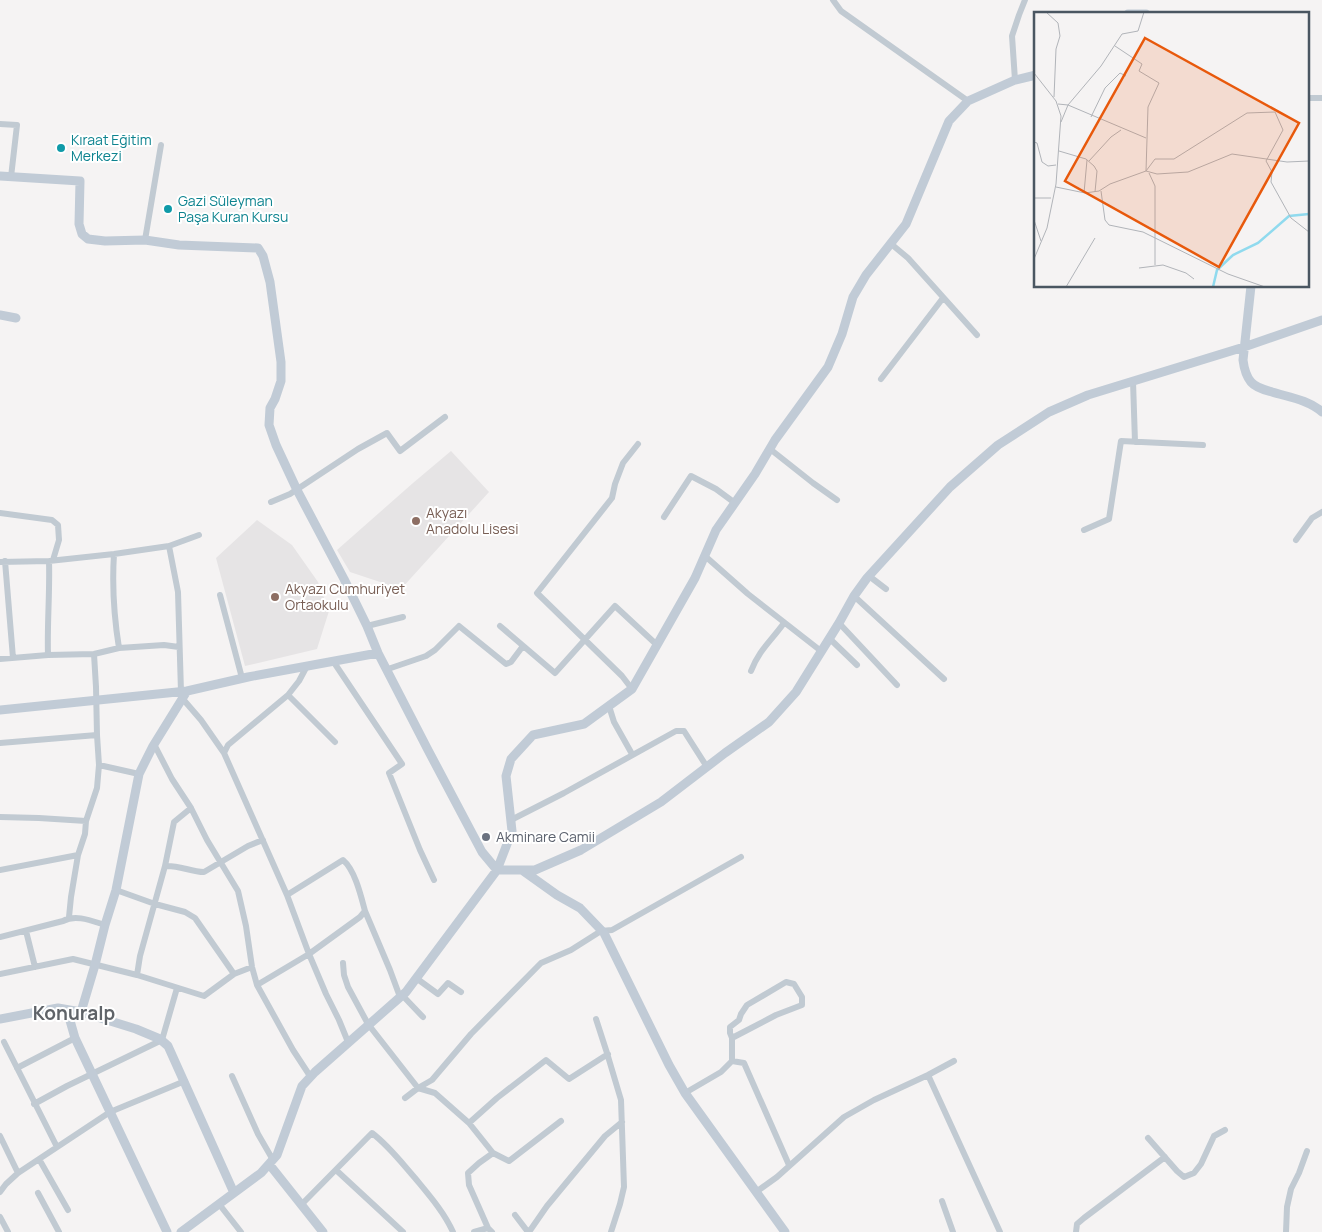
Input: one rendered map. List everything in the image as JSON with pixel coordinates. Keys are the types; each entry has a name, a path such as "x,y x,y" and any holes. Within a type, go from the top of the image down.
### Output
{"main road":[{"path":"181,1232 261,1173 271,1162 277,1155 302,1086 310,1076 401,996 497,870 512,831 506,776 511,759 533,736 584,724 632,689 695,578 716,530 755,474 780,433 828,367 842,334 853,297 866,275 906,224 948,121 968,101 1015,80 1034,75"},
{"path":"0,176 80,181 79,224 82,234 88,240 146,240 180,245 258,248 263,256 270,282 282,362 282,381 270,408 269,426 276,445 428,750 482,852 497,870"},
{"path":"1251,288 1243,360 1245,372 1250,381 1255,386 1301,400 1322,412"},
{"path":"0,316 16,318"},
{"path":"497,870 535,870 581,850 661,802 769,722 796,692 854,596 869,576 950,488 998,445 1049,412 1088,395 1244,347 1322,320"},
{"path":"0,710 183,694 242,678 378,653"},
{"path":"81,1012 116,890 139,774 183,694"},
{"path":"522,870 557,895 580,908 604,933 669,1065 685,1092 785,1232"},
{"path":"0,1019 58,1008 81,1012 136,1029 162,1040 168,1046 234,1193"},
{"path":"67,1010 75,1038 167,1232"},
{"path":"271,1162 323,1232"}],"street":[{"path":"833,0 841,11 968,101"},
{"path":"1015,80 1012,36 1025,0"},
{"path":"0,124 17,125 11,177"},
{"path":"146,240 161,145"},
{"path":"890,243 908,258 977,335"},
{"path":"881,379 943,298"},
{"path":"1133,381 1135,442"},
{"path":"271,502 297,490 358,449 387,433 400,450 445,418"},
{"path":"1084,530 1110,519 1121,441 1203,445"},
{"path":"632,689 622,676 538,594 612,498 623,463 638,444"},
{"path":"770,449 837,500"},
{"path":"664,517 691,476 716,489 735,503"},
{"path":"1296,540 1312,518 1322,512"},
{"path":"0,513 52,520 58,525 59,540 51,560 47,628 48,655"},
{"path":"13,658 2,561 51,560 114,554 169,546 199,535"},
{"path":"169,546 178,592 179,647 183,694 224,753 287,895 309,954 348,1042"},
{"path":"114,554 112,577 116,627 120,648"},
{"path":"704,556 748,594 821,651"},
{"path":"869,576 886,589"},
{"path":"220,595 242,678"},
{"path":"854,596 944,679"},
{"path":"500,626 555,674 615,606 657,644"},
{"path":"367,626 403,617"},
{"path":"751,671 766,644 784,623"},
{"path":"839,623 896,685"},
{"path":"388,669 426,656 435,650 459,626 506,664 511,662 523,646"},
{"path":"829,638 857,665"},
{"path":"0,659 94,654 120,648 164,644 179,647"},
{"path":"70,918 71,897 78,856 85,834 86,821 97,788 99,765 94,654"},
{"path":"334,661 402,764 389,773 434,880"},
{"path":"224,753 228,745 288,695 299,681 307,666"},
{"path":"288,695 335,742"},
{"path":"609,706 614,722 632,754"},
{"path":"511,820 676,731 684,731 707,767"},
{"path":"0,743 97,735"},
{"path":"154,744 172,779 191,808 207,840 238,891 257,985 293,1050 310,1076"},
{"path":"99,765 139,774"},
{"path":"136,975 165,866 174,822 191,808"},
{"path":"0,818 86,821"},
{"path":"165,866 172,865 204,872 248,846 263,840"},
{"path":"0,870 78,856"},
{"path":"404,1098 432,1080 471,1034 541,963 571,950 601,931 612,930 741,857"},
{"path":"287,895 343,860 349,865 365,911 401,996 423,1017"},
{"path":"116,890 185,912 195,918 234,974"},
{"path":"257,985 309,954 360,917 365,911"},
{"path":"0,937 70,918 82,918 105,924"},
{"path":"26,931 35,967"},
{"path":"0,974 73,960 136,975 204,996 234,974 252,967"},
{"path":"343,963 348,987 368,1024 418,1088 435,1093 469,1123 492,1153 509,1161 561,1121"},
{"path":"416,978 438,994 448,982 461,992"},
{"path":"685,1092 721,1072 732,1061 730,1027 739,1020 747,1005 786,982 794,984 802,997 802,1005 776,1015 732,1038"},
{"path":"34,1104 66,1086 162,1040 177,988"},
{"path":"596,1019 621,1100 624,1186 611,1232"},
{"path":"17,1068 75,1038"},
{"path":"4,1042 57,1147"},
{"path":"469,1123 496,1098 546,1060 569,1079 586,1070 608,1054"},
{"path":"732,1061 744,1063 789,1165"},
{"path":"756,1192 777,1177 844,1117 874,1100 954,1061"},
{"path":"928,1075 1000,1232"},
{"path":"232,1076 271,1162"},
{"path":"0,1192 18,1173 110,1112 184,1082"},
{"path":"515,1215 528,1232 605,1136 622,1122"},
{"path":"1148,1138 1184,1177 1194,1173 1201,1164 1214,1136 1225,1130"},
{"path":"302,1204 372,1133 386,1144 429,1195 449,1223 453,1232"},
{"path":"0,1136 18,1173"},
{"path":"1286,1232 1287,1207 1291,1189 1300,1173 1307,1150"},
{"path":"474,1232 490,1230 469,1185 468,1173 492,1153"},
{"path":"1076,1232 1077,1224 1084,1218 1165,1157"},
{"path":"39,1159 68,1210"},
{"path":"336,1170 403,1232"},
{"path":"38,1193 59,1232"},
{"path":"942,1201 953,1232"},
{"path":"219,1204 241,1232"},
{"path":"0,1217 8,1232"}],"shaded area":[{"name":"Akyazı Anadolu Lisesi","path":"451,451 489,492 401,589 350,572 337,550"},
{"name":"Akyazı Cumhuriyet Ortaokulu","path":"257,520 292,545 318,582 329,611 317,649 245,666 216,558"}],"place":[{"name":"Kıraat Eğitim Merkezi","path":"61,148"},
{"name":"Gazi Süleyman Paşa Kuran Kursu","path":"168,209"},
{"name":"Akyazı Anadolu Lisesi","path":"416,521"},
{"name":"Akyazı Cumhuriyet Ortaokulu","path":"275,597"},
{"name":"Akminare Camii","path":"486,837"}],"district":[{"name":"Konuralp","path":"74,1013"}]}
